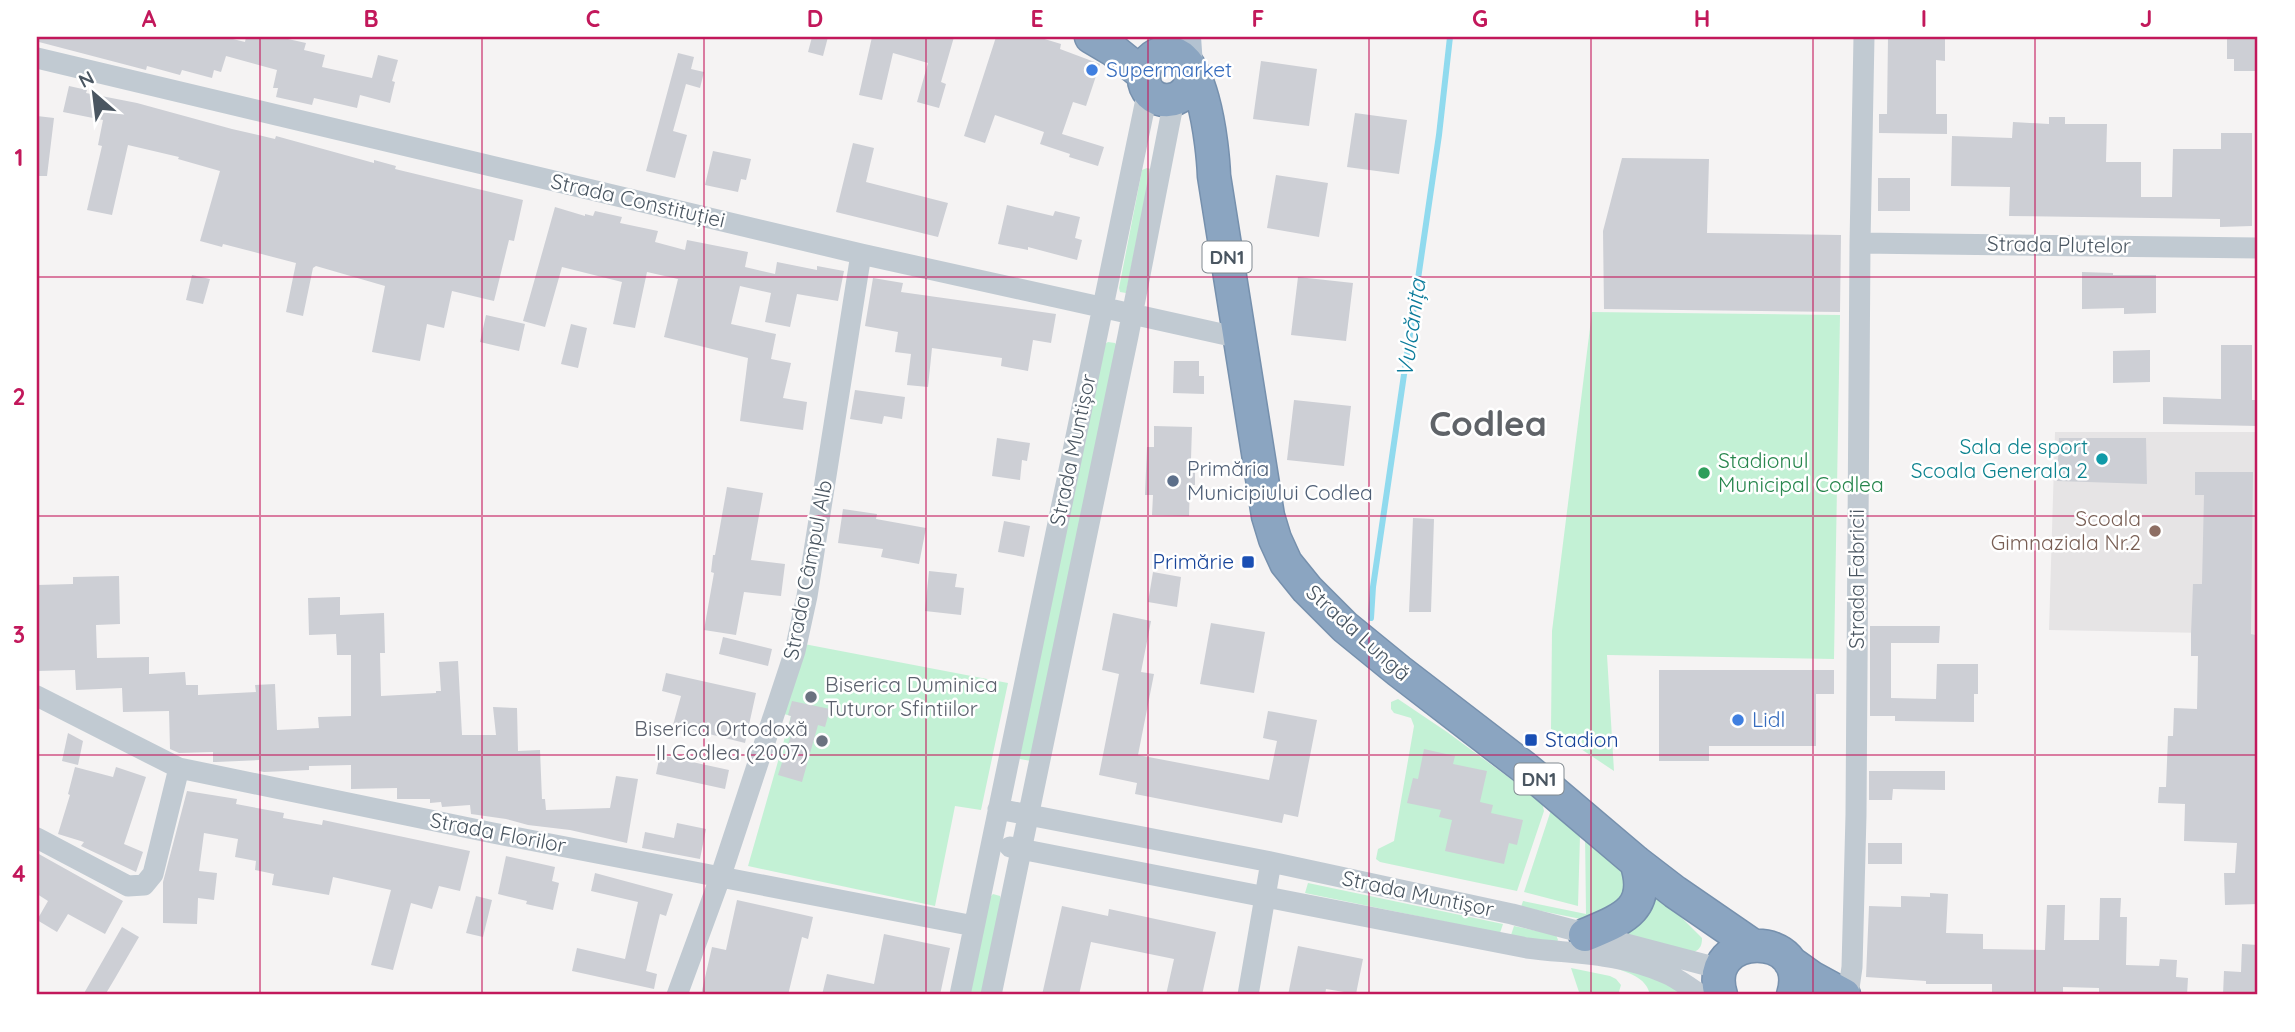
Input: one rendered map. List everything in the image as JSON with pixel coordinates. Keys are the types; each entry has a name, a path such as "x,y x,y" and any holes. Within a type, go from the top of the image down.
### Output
{"highway":[{"path":"1091,37 1113,50 1169,69"},
{"path":"1129,37 1169,69"},
{"name":"Strada Lungă","path":"1169,69 1208,116 1214,176 1268,516 1275,539 1294,574 1345,626 1525,768 1675,892"},
{"path":"1585,935 1620,920 1631,912 1638,902 1641,876 1636,862"},
{"name":"DN1","path":"1675,892 1752,945 1773,948 1811,977 1846,995"},
{"name":"DN1","path":"1675,892 1707,933 1723,975"},
{"path":"1723,975 1741,948 1752,945"},
{"path":"1790,962 1795,974 1793,995"}],"street":[{"name":"Strada Fabricii","path":"1846,995 1852,968 1855,840 1864,37"},
{"name":"Strada Constituției","path":"37,58 860,254 1240,338"},
{"name":"Strada Muntișor","path":"960,995 1103,308 1169,69"},
{"name":"Strada Muntișor","path":"992,995 1133,315 1169,69"},
{"name":"Strada Plutelor","path":"1860,243 2258,248"},
{"name":"Strada Câmpul Alb","path":"677,995 720,878 795,651 807,596 860,254"},
{"name":"Strada Florilor","path":"37,696 179,768 720,878 974,926"},
{"path":"37,838 128,886 144,886 153,874 179,768"},
{"name":"Strada Muntișor","path":"998,810 1271,862 1512,914 1723,975"},
{"name":"Strada Muntișor","path":"991,843 1527,947 1624,960 1667,973 1702,995"},
{"path":"1248,995 1271,862"}],"shaded area":[{"name":"Scoala Gimnaziala Nr.2","path":"2055,432 2258,432 2258,634 2049,630"}],"green space":[{"path":"1151,169 1126,293 1120,292 1142,170"},
{"name":"Stadionul Municipal Codlea","path":"1592,312 1840,315 1834,659 1607,655 1614,771 1551,729 1552,631"},
{"path":"1108,342 1117,346 1031,761 1020,759 1105,344"},
{"path":"804,644 1008,683 981,810 955,806 935,906 748,866 791,716 784,714"},
{"path":"1398,699 1542,802 1544,811 1517,891 1376,859 1378,849 1394,841 1414,726 1411,718 1394,713 1391,709 1391,702"},
{"path":"1551,810 1580,836 1578,906 1524,892"},
{"path":"1585,831 1622,867 1633,894 1586,920 1521,907 1523,901 1586,914"},
{"path":"1308,883 1503,924 1500,933 1305,893"},
{"path":"1647,883 1702,938 1701,946 1696,951 1607,933"},
{"path":"993,894 1000,896 1001,900 981,995 970,995 990,897"},
{"path":"1514,926 1556,935 1558,940 1556,943 1511,935"},
{"path":"1571,968 1616,979 1621,985 1618,995 1580,995"},
{"path":"1618,969 1663,976 1685,995 1650,995 1642,981"}],"building":[{"path":"39,37 225,37 245,42 246,37 279,37 306,43 304,50 325,55 322,67 372,78 378,55 398,60 390,103 360,95 357,108 314,98 312,105 276,97 278,88 273,88 277,70 226,56 221,72 214,70 212,78 182,70 180,75 147,66 146,70 39,42"},
{"path":"812,37 828,37 823,56 808,52"},
{"path":"872,37 954,37 941,82 946,84 939,108 917,102 928,63 893,53 882,100 859,95"},
{"path":"996,37 1038,37 1061,44 1060,49 1100,64 1086,106 1073,102 1062,134 1104,147 1098,166 1040,144 1044,132 995,115 985,143 964,136"},
{"path":"1888,37 1945,37 1945,61 1936,60 1936,114 1947,114 1947,134 1879,133 1879,114 1887,114"},
{"path":"2227,37 2258,37 2258,71 2234,71 2234,59 2227,59"},
{"path":"678,53 694,57 691,69 704,72 700,88 686,84 673,131 687,135 675,178 646,171"},
{"path":"1261,61 1317,69 1309,126 1253,119"},
{"path":"69,86 87,90 86,93 137,103 275,139 276,136 523,200 514,241 509,240 494,301 452,291 444,328 427,324 420,361 372,352 385,286 316,266 313,268 303,316 286,312 296,263 223,244 222,247 200,241 220,171 178,159 179,157 128,145 112,215 87,210 102,146 98,145 103,120 63,112"},
{"path":"1355,113 1407,120 1399,174 1347,167"},
{"path":"37,116 54,118 47,176 37,176"},
{"path":"2049,117 2065,117 2065,124 2107,124 2106,162 2141,162 2141,197 2172,197 2173,149 2221,149 2221,133 2252,133 2252,226 2220,227 2220,219 2009,216 2010,187 1951,186 1952,136 2012,138 2013,122 2049,124"},
{"path":"853,143 874,148 866,182 948,203 938,237 836,212"},
{"path":"713,151 751,159 746,180 741,179 738,192 705,185"},
{"path":"1622,158 1709,159 1707,233 1841,235 1840,312 1604,309 1603,231"},
{"path":"1276,175 1328,183 1319,237 1267,228"},
{"path":"1878,178 1910,178 1910,211 1878,211"},
{"path":"1007,205 1053,216 1055,211 1080,217 1075,238 1082,240 1077,260 1028,247 1028,250 998,244"},
{"path":"555,207 585,216 593,216 595,211 622,217 620,223 658,231 655,242 685,250 687,240 748,252 745,267 775,274 777,262 817,270 817,266 844,271 838,301 797,294 790,327 765,322 771,293 740,286 731,324 776,334 771,359 791,363 783,398 807,402 803,430 740,421 748,358 664,337 678,279 647,272 635,328 613,324 622,282 562,267 545,327 523,321"},
{"path":"2082,272 2156,275 2156,313 2124,314 2124,308 2082,309"},
{"path":"192,275 210,279 203,304 186,300"},
{"path":"1298,277 1353,283 1346,341 1291,335"},
{"path":"873,278 903,283 901,292 1056,314 1051,343 1033,340 1028,371 1001,366 1002,358 932,348 928,387 907,385 911,354 895,352 898,332 865,326"},
{"path":"486,315 525,324 519,351 480,342"},
{"path":"571,324 587,328 578,368 561,364"},
{"path":"2221,345 2252,345 2252,400 2258,400 2258,426 2163,424 2163,397 2221,399"},
{"path":"2150,350 2150,382 2113,383 2113,351"},
{"path":"1174,361 1199,361 1199,376 1204,376 1204,394 1173,393"},
{"path":"855,390 905,397 902,419 884,416 882,424 850,419"},
{"path":"1294,400 1351,406 1344,466 1287,460"},
{"path":"1154,426 1192,427 1191,459 1195,459 1195,485 1190,485 1189,516 1152,515 1153,495 1145,495 1147,447 1154,447"},
{"path":"997,438 1030,443 1027,461 1022,460 1020,480 992,476"},
{"name":"Sala de sport Scoala Generala 2","path":"2059,438 2146,438 2147,484 2057,481"},
{"path":"2195,472 2253,472 2251,634 2258,635 2258,904 2225,905 2224,873 2235,873 2237,843 2184,841 2185,804 2158,803 2159,787 2166,787 2168,736 2173,736 2174,708 2197,709 2198,656 2191,656 2191,634 2193,584 2202,584 2204,495 2195,495"},
{"path":"727,487 763,493 751,560 785,564 781,596 744,592 736,635 704,630 714,573 711,572 713,555"},
{"path":"843,509 877,514 876,519 926,528 919,564 881,557 883,549 838,543"},
{"path":"1413,518 1434,519 1431,612 1409,612"},
{"path":"1004,521 1030,526 1024,557 998,552"},
{"path":"929,571 957,574 955,587 964,588 961,615 925,611"},
{"path":"1153,572 1181,577 1177,607 1148,602"},
{"path":"119,576 120,624 96,625 97,658 149,657 149,674 185,672 186,685 198,685 198,695 256,692 255,685 275,684 277,730 319,728 318,717 351,716 351,655 337,655 336,634 309,635 308,598 340,597 340,615 384,613 385,653 380,653 381,696 441,691 439,662 458,661 462,735 496,735 493,707 517,708 518,751 540,750 542,799 545,799 546,810 610,808 616,776 638,779 627,843 570,830 471,814 470,805 442,807 441,802 430,803 430,799 397,799 397,788 351,789 351,765 309,766 309,770 264,772 259,771 259,760 213,762 213,752 179,753 170,749 169,711 123,712 122,688 76,690 75,670 37,671 37,585 73,584 73,577"},
{"path":"1113,613 1151,621 1141,672 1154,674 1138,755 1269,780 1277,741 1263,738 1268,711 1317,720 1298,817 1284,814 1282,823 1135,794 1137,783 1099,775 1119,674 1102,670"},
{"path":"1211,623 1265,632 1254,693 1200,684"},
{"path":"1870,626 1940,626 1939,643 1891,643 1891,698 1936,699 1937,664 1978,664 1974,722 1895,721 1895,716 1870,716"},
{"path":"723,637 772,649 768,666 719,654"},
{"name":"Lidl","path":"1659,670 1834,670 1834,694 1816,694 1816,746 1709,746 1709,761 1659,761"},
{"path":"666,673 756,693 745,743 673,725 681,696 662,691"},
{"path":"792,701 830,709 825,727 818,725 802,782 778,775 791,735 787,734"},
{"path":"68,733 83,741 78,765 62,761"},
{"path":"1424,749 1455,756 1453,764 1487,771 1480,802 1493,805 1491,813 1523,820 1517,845 1509,843 1504,864 1445,851 1452,820 1439,817 1441,810 1407,803 1413,778 1418,779"},
{"path":"660,755 729,770 725,789 656,774"},
{"path":"75,767 113,777 116,767 146,777 124,844 143,852 136,872 81,846 84,842 58,834"},
{"path":"1869,771 1945,771 1945,790 1893,789 1892,800 1869,800"},
{"path":"187,791 237,799 236,804 284,813 283,818 322,825 323,820 470,851 460,891 439,886 432,909 411,903 393,970 371,965 391,890 333,877 329,895 272,885 274,874 255,870 256,861 235,857 238,839 204,833 199,871 217,873 214,900 198,898 197,924 163,923 163,882"},
{"path":"677,823 706,829 700,859 642,848 645,832 674,838"},
{"path":"1868,843 1902,843 1902,864 1868,864"},
{"path":"37,853 123,901 105,934 68,914 57,932 37,920 48,901 37,894"},
{"path":"506,856 555,867 552,881 559,883 553,910 498,894"},
{"path":"595,873 673,894 666,916 660,914 646,971 657,974 654,989 572,971 577,948 625,959 638,902 591,891"},
{"path":"1930,893 1948,894 1946,933 1983,934 1983,949 2045,950 2047,905 2065,905 2064,940 2099,940 2100,898 2121,898 2120,917 2127,917 2126,965 2159,966 2160,959 2177,960 2176,977 2188,978 2187,995 2099,995 2099,988 2063,987 2063,995 1992,994 1992,984 1926,984 1926,981 1866,977 1869,906 1901,907 1901,896 1930,897"},
{"path":"476,896 492,900 483,937 466,933"},
{"path":"737,900 813,917 808,939 802,937 788,995 701,995 712,947 726,950"},
{"path":"1062,906 1108,916 1109,909 1216,932 1202,995 1166,995 1174,959 1091,942 1079,995 1042,995"},
{"path":"122,927 139,937 105,995 83,995"},
{"path":"884,934 950,948 940,995 822,995 827,974 874,984"},
{"path":"2242,944 2258,945 2258,995 2223,995 2224,971 2241,972"},
{"path":"1298,946 1363,959 1356,994 1326,989 1325,995 1288,995"}],"waterway":[{"name":"Vulcănița","path":"1371,618 1373,587 1439,135 1450,37"}],"place":[{"name":"Supermarket","path":"1092,70"},
{"name":"Sala de sport Scoala Generala 2","path":"2102,459"},
{"name":"Stadionul Municipal Codlea","path":"1704,473"},
{"name":"Primăria Municipiului Codlea","path":"1173,481"},
{"name":"Scoala Gimnaziala Nr.2","path":"2155,531"},
{"name":"Primărie","path":"1248,562"},
{"name":"Biserica Duminica Tuturor Sfintiilor","path":"811,697"},
{"name":"Lidl","path":"1738,720"},
{"name":"Stadion","path":"1531,740"},
{"name":"Biserica Ortodoxă II Codlea (2007)","path":"822,741"}],"district":[{"name":"Codlea","path":"1488,424"}]}
